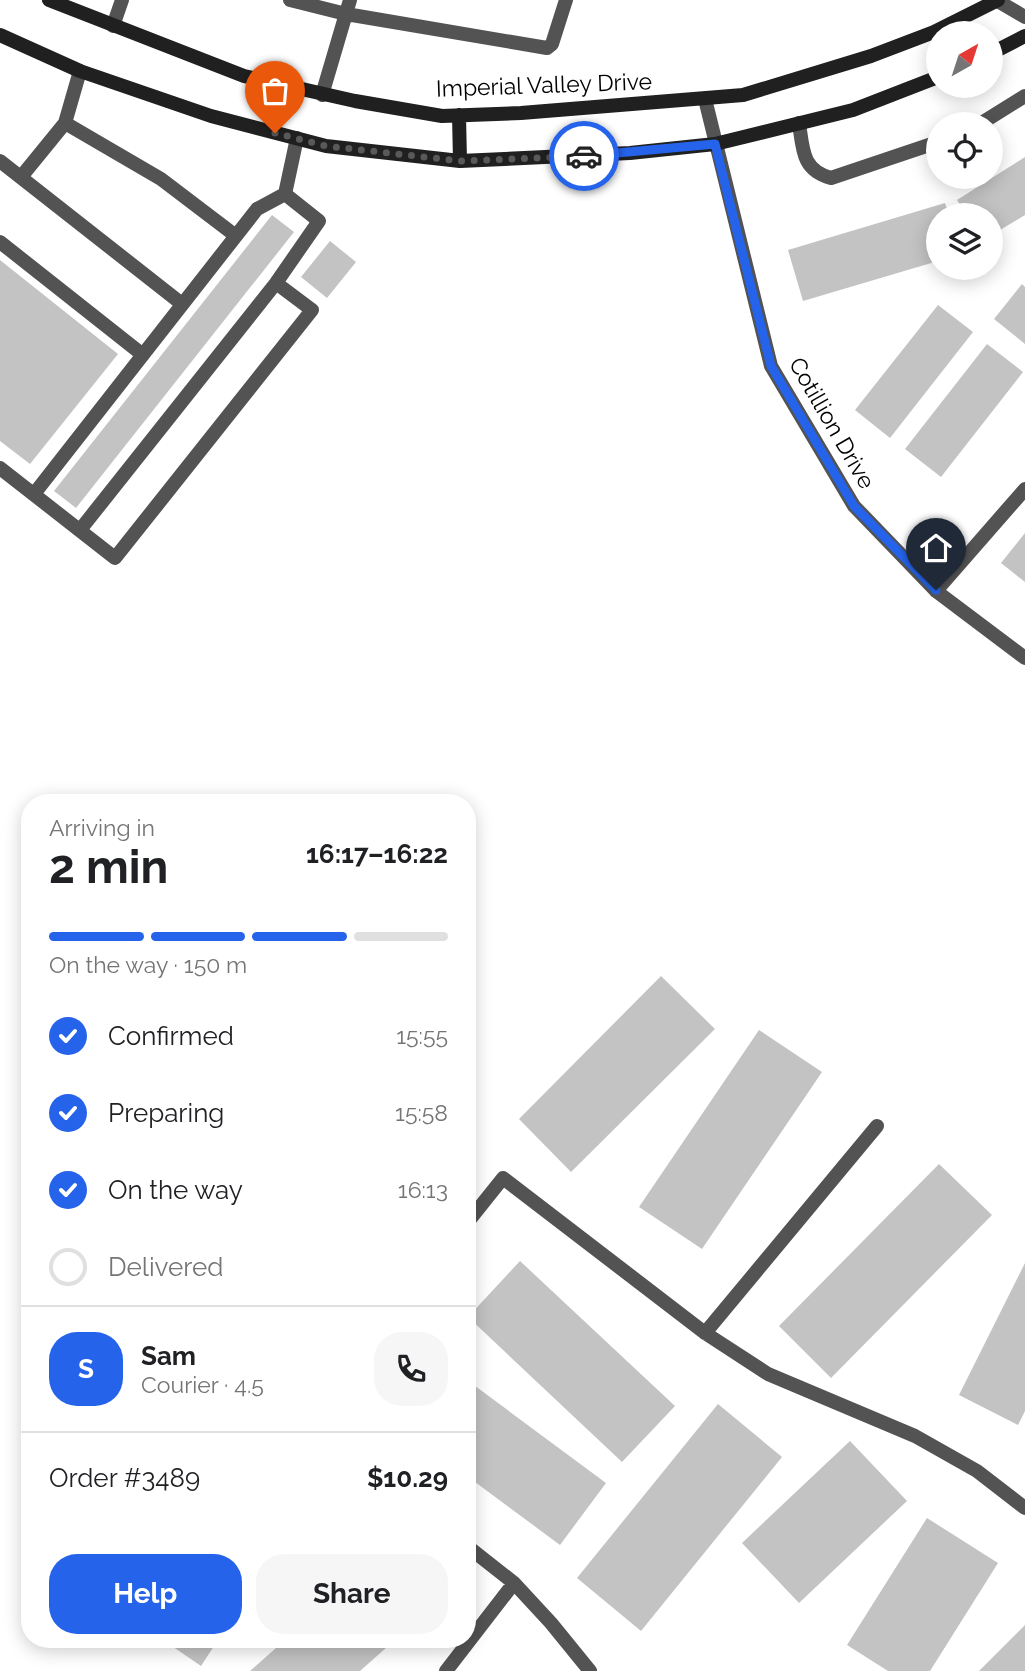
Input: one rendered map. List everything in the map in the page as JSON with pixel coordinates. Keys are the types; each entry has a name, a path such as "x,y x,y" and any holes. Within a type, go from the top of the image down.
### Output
{"main road":[{"name":"Imperial Valley Drive","path":"49,0 244,76 322,95 442,116 547,112 744,95 871,56 934,32 997,0"},
{"path":"0,35 80,71 211,116 326,146 460,161 630,153 715,144 853,110 926,82"},
{"path":"1003,47 1025,36"},
{"path":"459,115 460,161"}],"street":[{"path":"113,26 121,0"},
{"path":"290,0 348,7 547,48 552,44 566,0"},
{"path":"997,0 1025,17"},
{"path":"322,95 348,7"},
{"path":"20,177 65,123 80,71"},
{"path":"999,112 1025,96"},
{"name":"Cotillion Drive","path":"705,99 771,366 854,506 936,590 1025,658"},
{"path":"65,123 161,179 236,236"},
{"path":"799,123 809,167 818,175 831,178 926,147"},
{"path":"34,494 257,209 285,194 297,138"},
{"path":"0,162 182,304"},
{"path":"80,530 276,282 319,221 285,194"},
{"path":"0,242 142,355"},
{"path":"0,468 114,558 312,310 276,282"},
{"path":"936,590 1025,489"},
{"path":"705,1333 877,1125"},
{"path":"476,1212 503,1178 705,1333 768,1374 915,1436 977,1471 1025,1508"},
{"path":"476,1553 514,1583 590,1671"},
{"path":"476,1632 514,1583"},
{"path":"446,1671 464,1648"}],"building":[{"path":"1025,157 1025,215 1003,228 1003,203 959,203 957,200 974,189 1003,189 1003,171"},
{"path":"926,209 926,265 803,301 788,250"},
{"path":"272,215 294,232 76,508 54,491"},
{"path":"330,241 356,262 327,298 301,277"},
{"path":"0,260 118,354 30,464 0,441"},
{"path":"1022,284 1025,287 1025,344 994,319"},
{"path":"938,305 973,332 890,438 855,410"},
{"path":"987,344 1023,372 941,477 905,449"},
{"path":"1025,533 1025,582 1001,563"},
{"path":"661,976 715,1029 571,1172 519,1119"},
{"path":"759,1030 822,1072 702,1249 639,1207"},
{"path":"939,1164 992,1215 831,1378 779,1326"},
{"path":"520,1261 675,1406 622,1462 476,1325 476,1308"},
{"path":"1025,1263 1025,1411 1018,1425 959,1395"},
{"path":"476,1387 606,1483 560,1545 476,1483"},
{"path":"718,1404 782,1457 641,1631 577,1578"},
{"path":"850,1441 907,1501 799,1603 742,1543"},
{"path":"927,1518 998,1563 930,1671 888,1671 847,1645"},
{"path":"1025,1625 1025,1671 979,1671"},
{"path":"175,1648 213,1648 201,1666"},
{"path":"276,1648 386,1648 360,1671 250,1671"}],"way so far":[{"path":"275,133 326,146 460,161 584,156"}],"route":[{"path":"584,156 715,144 771,366 854,506 936,590"}]}
